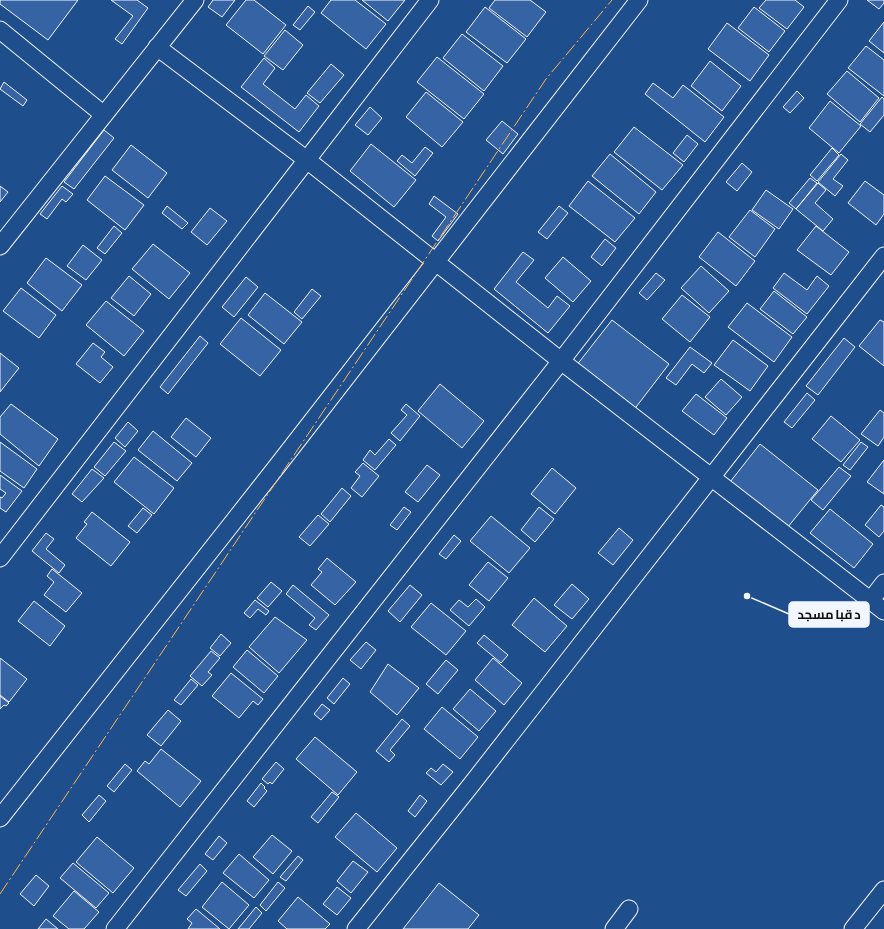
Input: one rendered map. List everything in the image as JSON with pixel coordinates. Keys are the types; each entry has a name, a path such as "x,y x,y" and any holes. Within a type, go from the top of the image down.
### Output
{"street":[{"path":"0,246 195,0"},
{"path":"0,558 430,0"},
{"path":"0,818 436,262 639,0"},
{"path":"115,929 562,361 839,0"},
{"path":"0,30 104,115"},
{"path":"157,47 307,160 710,477 884,611"},
{"path":"356,929 471,786 710,477 884,256"},
{"path":"871,600 884,583"},
{"path":"854,929 884,890"},
{"path":"614,929 629,909"}],"building":[{"path":"0,0 78,0 48,40 0,4"},
{"path":"111,0 137,0 148,8 122,44 115,39 133,16"},
{"path":"213,0 235,0 222,17 208,7"},
{"path":"246,0 254,0 286,25 263,54 226,25"},
{"path":"331,0 355,0 386,24 366,49 321,13"},
{"path":"362,0 405,0 388,21"},
{"path":"495,0 530,0 546,12 527,37 489,8"},
{"path":"766,0 795,0 804,7 787,29 759,8"},
{"path":"867,0 884,0 884,3 879,9"},
{"path":"308,6 315,12 300,30 293,25"},
{"path":"485,7 526,39 507,63 466,32"},
{"path":"754,7 785,31 769,52 738,28"},
{"path":"884,22 884,53 869,41"},
{"path":"727,23 769,55 750,81 708,49"},
{"path":"285,30 303,45 283,70 264,56"},
{"path":"462,34 503,66 484,91 443,58"},
{"path":"866,46 884,60 884,96 848,68"},
{"path":"437,57 484,94 464,119 417,82"},
{"path":"264,58 275,68 263,84 295,109 306,95 319,106 299,132 241,87"},
{"path":"710,61 741,86 722,111 691,86"},
{"path":"331,64 344,75 320,103 307,93"},
{"path":"847,71 879,98 860,122 827,94"},
{"path":"4,82 27,100 23,106 0,89"},
{"path":"653,83 673,98 683,85 724,117 705,142 645,94"},
{"path":"797,91 804,98 790,113 783,107"},
{"path":"426,92 463,122 442,147 406,117"},
{"path":"882,97 884,99 884,115 870,132 860,124"},
{"path":"830,101 861,126 839,153 809,128"},
{"path":"370,107 382,118 368,135 355,125"},
{"path":"502,121 518,134 503,154 486,140"},
{"path":"634,127 683,165 662,190 614,152"},
{"path":"104,130 114,138 74,189 64,182"},
{"path":"687,135 698,144 684,162 673,153"},
{"path":"371,144 416,180 394,207 350,171"},
{"path":"131,145 167,173 148,198 112,170"},
{"path":"425,147 433,153 415,176 397,161 402,155 412,163"},
{"path":"832,148 839,155 817,181 810,175"},
{"path":"610,154 656,192 639,214 592,176"},
{"path":"841,154 848,160 833,179 843,186 835,196 818,182"},
{"path":"742,163 752,172 737,191 726,182"},
{"path":"105,176 144,205 125,230 87,200"},
{"path":"810,178 817,183 796,209 789,203"},
{"path":"588,181 635,218 615,242 569,206"},
{"path":"865,181 884,195 884,214 876,225 848,203"},
{"path":"818,183 826,190 815,203 833,219 823,231 796,209"},
{"path":"0,186 8,192 0,202"},
{"path":"62,186 73,194 66,202 62,199 47,219 40,214"},
{"path":"766,190 793,209 779,229 752,210"},
{"path":"434,196 458,214 438,241 432,236 446,217 429,204"},
{"path":"167,206 188,223 182,229 162,213"},
{"path":"559,206 568,213 547,239 538,232"},
{"path":"210,208 227,221 207,245 191,232"},
{"path":"750,210 775,229 755,257 729,237"},
{"path":"114,226 122,233 105,254 97,248"},
{"path":"816,226 849,252 831,275 797,250"},
{"path":"718,232 755,261 736,286 699,257"},
{"path":"605,239 616,248 602,266 591,257"},
{"path":"153,244 190,273 169,299 132,269"},
{"path":"83,245 102,260 86,280 67,266"},
{"path":"523,252 534,260 516,282 548,308 557,296 570,306 548,333 494,289"},
{"path":"563,257 591,281 573,302 545,278"},
{"path":"46,258 82,285 62,311 27,283"},
{"path":"701,266 729,291 709,313 681,288"},
{"path":"656,273 665,280 647,300 639,293"},
{"path":"784,273 807,290 817,276 829,286 807,314 773,288"},
{"path":"129,276 151,294 134,316 111,298"},
{"path":"246,277 258,287 234,317 222,307"},
{"path":"21,288 56,315 39,338 3,311"},
{"path":"312,289 321,296 302,319 294,312"},
{"path":"774,291 807,317 793,334 760,309"},
{"path":"265,293 302,322 284,344 248,315"},
{"path":"682,295 710,317 690,342 662,319"},
{"path":"106,301 144,331 124,356 86,325"},
{"path":"747,303 792,337 774,362 728,327"},
{"path":"241,318 281,350 260,376 220,344"},
{"path":"612,320 669,364 633,411 576,366"},
{"path":"880,320 884,322 884,366 859,346"},
{"path":"200,336 208,343 168,394 160,387"},
{"path":"844,338 855,347 818,395 806,386"},
{"path":"733,340 768,366 750,391 714,365"},
{"path":"93,343 105,352 101,357 113,367 100,383 76,364"},
{"path":"690,347 712,363 704,373 692,364 676,385 666,378"},
{"path":"0,353 19,368 0,392"},
{"path":"721,379 742,397 726,415 705,397"},
{"path":"440,384 484,421 462,448 418,411"},
{"path":"807,393 815,400 792,428 784,422"},
{"path":"696,394 727,418 714,435 682,411"},
{"path":"11,404 58,439 39,466 0,434 0,417"},
{"path":"406,404 420,416 400,441 391,433 407,415 401,410"},
{"path":"880,410 884,413 884,437 878,446 861,434"},
{"path":"831,416 860,440 841,462 812,439"},
{"path":"186,418 211,438 196,457 171,437"},
{"path":"128,422 138,431 125,447 115,438"},
{"path":"153,431 192,463 177,481 138,450"},
{"path":"389,439 396,445 375,470 363,460 370,450 375,455"},
{"path":"0,442 37,469 24,488 0,471"},
{"path":"114,442 126,451 105,476 94,467"},
{"path":"861,442 868,447 850,470 843,465"},
{"path":"760,444 818,490 787,528 730,482"},
{"path":"134,457 174,488 154,514 114,482"},
{"path":"884,460 884,494 867,482"},
{"path":"363,463 379,476 362,497 351,488 360,476 355,472"},
{"path":"427,465 440,475 418,502 405,492"},
{"path":"839,467 851,476 823,510 811,500"},
{"path":"552,468 576,488 555,514 531,494"},
{"path":"92,469 104,478 82,502 72,494"},
{"path":"0,475 22,491 6,512 0,508 0,497 2,498 6,493 0,489"},
{"path":"342,488 351,496 330,522 321,514"},
{"path":"881,505 884,507 884,531 879,537 865,525"},
{"path":"404,507 411,512 397,530 390,525"},
{"path":"539,507 554,519 535,542 521,530"},
{"path":"143,508 152,515 137,533 128,526"},
{"path":"830,509 873,544 854,568 810,533"},
{"path":"92,512 130,542 111,566 76,538 87,524 84,522"},
{"path":"318,515 329,524 310,546 299,537"},
{"path":"491,516 530,548 509,573 470,541"},
{"path":"619,528 633,540 613,565 598,553"},
{"path":"46,533 54,539 46,549 65,565 59,573 32,551"},
{"path":"454,535 461,541 446,559 439,554"},
{"path":"327,558 356,582 335,605 311,585 322,572 318,569"},
{"path":"488,562 508,578 489,601 469,585"},
{"path":"52,569 82,593 66,612 44,595 54,582 47,576"},
{"path":"271,582 282,591 268,607 257,598"},
{"path":"572,584 589,599 572,619 554,605"},
{"path":"293,585 329,615 316,630 309,625 315,618 286,594"},
{"path":"410,585 422,595 400,622 388,611"},
{"path":"534,598 567,626 545,652 512,625"},
{"path":"476,599 485,607 469,626 450,610 459,600 468,607"},
{"path":"255,600 269,611 266,615 258,609 250,618 244,613"},
{"path":"34,601 65,626 50,646 18,621"},
{"path":"431,603 466,631 446,655 411,627"},
{"path":"275,617 307,640 279,673 249,647"},
{"path":"221,634 231,643 220,656 210,648"},
{"path":"484,635 508,655 501,663 477,643"},
{"path":"366,642 376,650 361,669 350,660"},
{"path":"247,650 278,676 264,693 233,667"},
{"path":"211,651 220,658 208,672 212,675 202,686 190,676"},
{"path":"0,658 27,679 9,702 0,695"},
{"path":"493,658 522,683 504,705 475,680"},
{"path":"446,660 458,670 438,694 426,684"},
{"path":"388,664 419,688 397,715 370,692"},
{"path":"231,673 263,699 258,705 253,701 239,718 212,696"},
{"path":"343,678 350,684 334,704 327,698"},
{"path":"191,679 198,685 181,705 174,700"},
{"path":"470,689 496,711 479,731 453,709"},
{"path":"0,696 9,703 0,709"},
{"path":"322,704 330,710 321,720 314,714"},
{"path":"442,707 478,737 460,759 424,729"},
{"path":"168,710 181,721 161,746 147,735"},
{"path":"402,719 410,726 390,750 395,755 389,762 376,751"},
{"path":"315,737 357,772 338,795 296,759"},
{"path":"161,749 201,781 180,807 137,771 145,761 149,764"},
{"path":"276,762 284,769 272,784 270,782 268,784 262,779"},
{"path":"125,764 132,770 114,792 107,786"},
{"path":"443,764 453,772 441,785 426,773 431,768 436,772"},
{"path":"261,783 267,791 254,807 247,801"},
{"path":"332,792 339,797 318,823 311,817"},
{"path":"99,795 106,801 89,822 82,815"},
{"path":"420,795 427,801 415,817 408,811"},
{"path":"356,813 397,848 377,872 335,837"},
{"path":"272,835 292,851 273,874 253,857"},
{"path":"219,836 227,843 213,860 205,854"},
{"path":"97,837 134,868 113,893 76,862"},
{"path":"239,854 269,880 254,898 223,873"},
{"path":"298,856 303,860 286,881 280,877"},
{"path":"353,861 368,872 351,893 337,881"},
{"path":"73,863 109,893 96,908 60,878"},
{"path":"200,864 207,871 186,896 178,890"},
{"path":"36,875 49,886 34,906 20,894"},
{"path":"222,882 249,905 229,929 202,907"},
{"path":"278,882 285,888 266,911 260,905"},
{"path":"439,883 479,915 468,929 403,929"},
{"path":"337,887 351,898 337,915 323,904"},
{"path":"74,891 99,912 84,929 69,929 53,916"},
{"path":"298,897 330,924 325,929 287,929 278,921"},
{"path":"256,907 262,913 249,929 238,929"},
{"path":"196,909 220,929 188,929 192,923 187,919"},
{"path":"46,919 58,929 38,929"}],"power":[{"path":"0,894 546,79 612,0"}],"place":[{"name":"د قبا مسجد","path":"747,596"}]}
